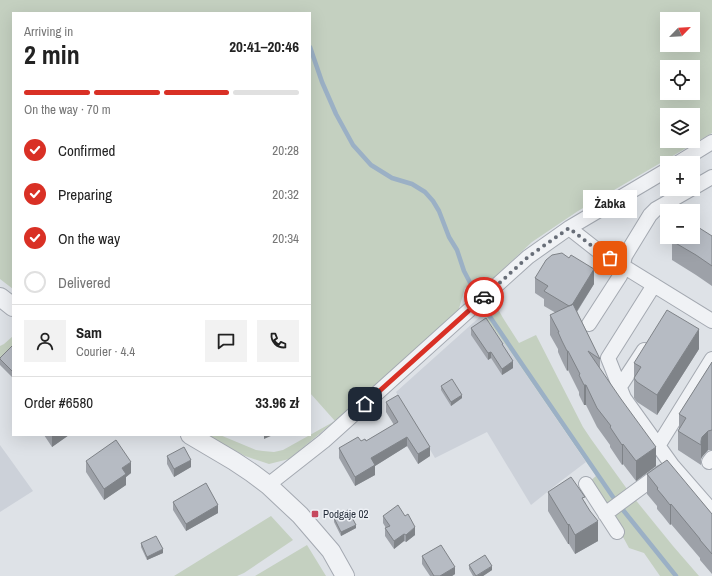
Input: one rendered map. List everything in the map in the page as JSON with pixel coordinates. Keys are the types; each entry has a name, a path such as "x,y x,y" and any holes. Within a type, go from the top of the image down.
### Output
{"street":[{"path":"689,156 712,142"},
{"path":"268,486 324,441 528,257 569,228 660,174"},
{"path":"700,184 712,177"},
{"path":"589,324 620,276 625,256 650,215 656,209 678,196"},
{"path":"569,228 597,250 712,321"},
{"path":"654,285 608,358 624,398 672,465 712,511"},
{"path":"0,297 12,306"},
{"path":"619,388 653,336"},
{"path":"658,446 712,359"},
{"path":"192,436 252,473 300,515 331,551 345,576"},
{"path":"605,514 672,465"},
{"path":"586,484 617,532"}],"shaded area":[{"path":"483,314 586,462 531,505 487,432 435,458 396,392"},
{"path":"0,445 33,491 0,512"}],"green space":[{"path":"0,0 712,0 712,133 700,140 700,108 660,108 660,148 686,148 672,156 660,156 660,163 578,211 532,242 484,287 478,281 465,288 458,312 335,421 311,394 311,12 12,12 12,288 0,279"},
{"path":"495,303 500,308 498,309 519,343 536,335 583,427 627,489 605,506 588,483 596,476 483,314"},
{"path":"12,337 12,349 0,360 0,346"},
{"path":"335,421 289,459 269,464 245,456 208,436 222,436 256,450 274,452 283,450 308,436 311,436 311,434"},
{"path":"634,498 699,576 660,576 644,553 629,548 611,515"},
{"path":"271,516 293,540 244,573 237,576 174,576"},
{"path":"307,545 326,576 255,576"}],"building":[{"path":"700,228 712,236 712,266 677,244 700,244"},
{"path":"562,253 569,258 571,255 594,269 572,305 569,306 544,291 548,286 535,278 546,260 552,255"},
{"path":"573,304 600,359 588,351 656,447 636,461 623,444 622,445 610,427 611,426 597,408 586,385 584,385 579,375 580,374 550,315"},
{"path":"667,310 699,329 657,395 637,382 634,378 641,367 634,363"},
{"path":"486,318 513,361 502,369 491,352 488,353 471,328"},
{"path":"12,346 12,371 0,359"},
{"path":"712,362 712,430 708,431 702,437 701,445 678,431 686,418 679,414"},
{"path":"452,379 462,395 451,402 441,386"},
{"path":"398,395 430,447 418,454 407,437 371,458 375,465 355,477 339,448 358,437 361,441 365,439 366,441 398,422 386,402"},
{"path":"116,440 131,462 122,468 126,474 104,489 86,461"},
{"path":"184,447 191,460 174,469 167,456"},
{"path":"667,460 712,514 712,554 657,489 658,488 647,474"},
{"path":"571,477 585,497 582,498 598,521 575,535 548,492"},
{"path":"206,483 218,505 186,524 173,502"},
{"path":"398,505 405,516 408,514 415,527 406,535 404,534 394,541 385,528 390,526 383,516"},
{"path":"348,510 356,525 341,532 334,518"},
{"path":"156,536 163,549 147,557 141,543"},
{"path":"441,545 455,567 440,576 434,576 422,556"},
{"path":"485,555 492,566 476,576 469,565"}],"waterway":[{"path":"311,50 322,82 336,114 353,145 371,165 392,178 412,184 425,192 433,201 439,211 449,237 457,250 464,271 476,294"},
{"path":"484,308 613,497"},
{"path":"623,510 676,576"}],"way so far":[{"path":"484,297 528,257 569,228 597,250 610,258"}],"place":[{"name":"Żabka","path":"610,258"},
{"name":"Podgaje 02","path":"315,514"}],"route":[{"path":"365,404 484,297"}]}
